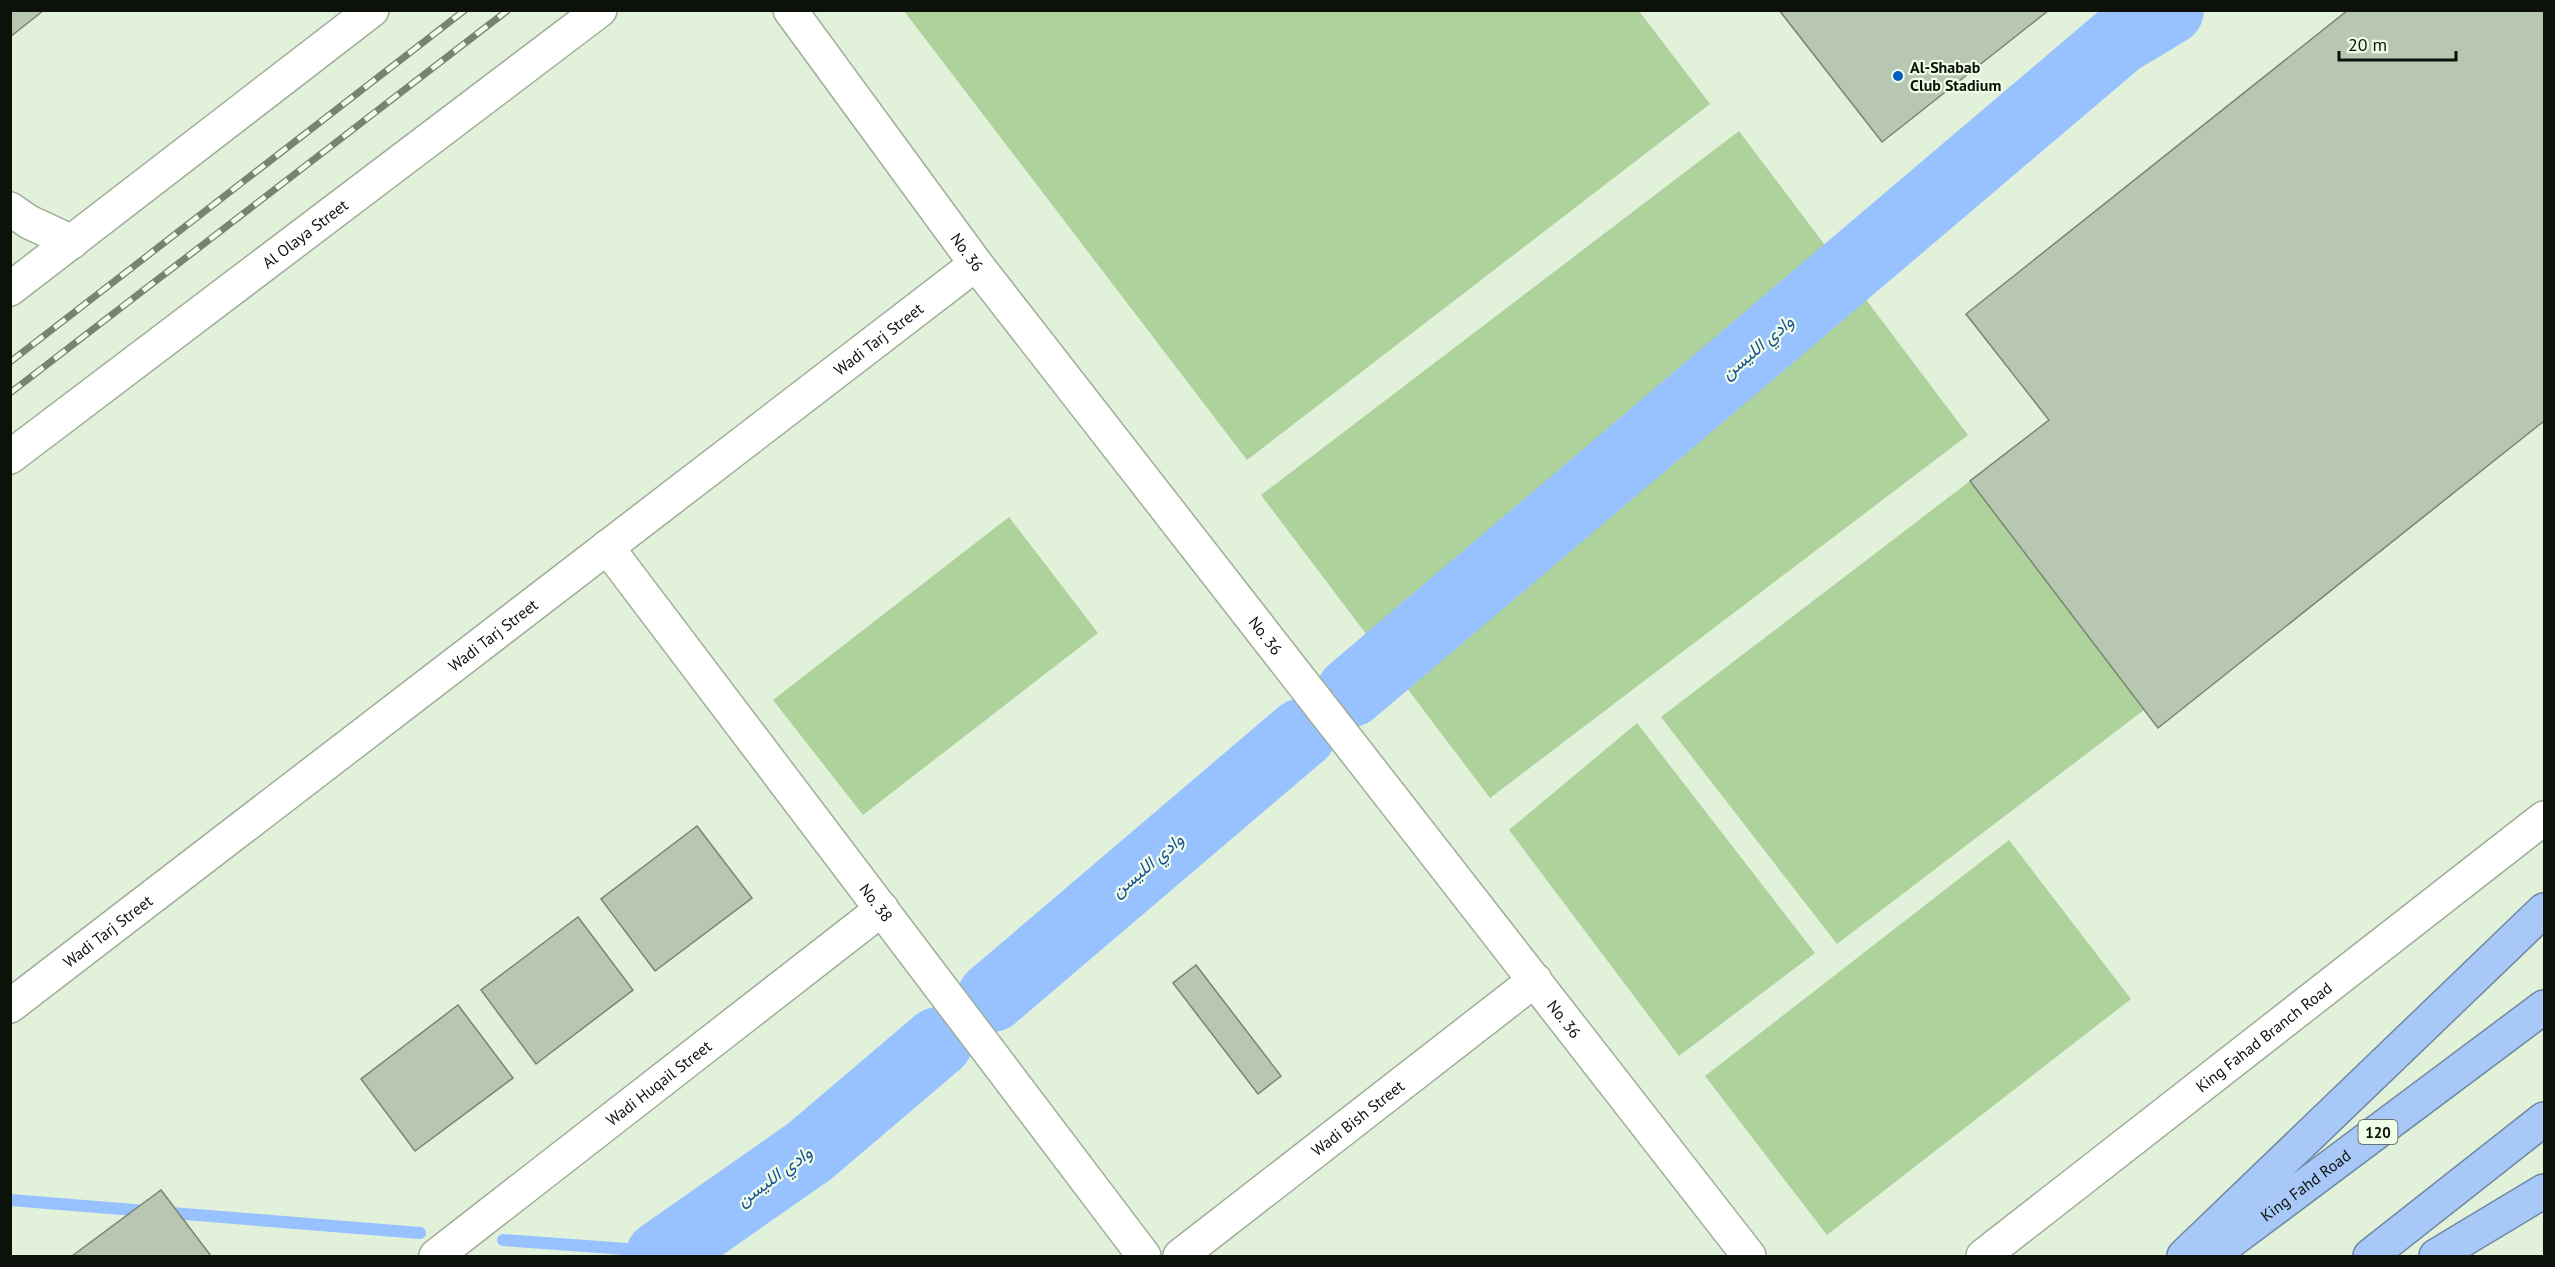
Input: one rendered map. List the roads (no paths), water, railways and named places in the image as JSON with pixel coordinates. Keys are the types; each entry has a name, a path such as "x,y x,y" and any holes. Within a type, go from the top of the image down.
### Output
{"highway":[{"path":"2184,1257 2544,910"},
{"name":"King Fahd Road","path":"2211,1257 2544,1006"},
{"path":"2370,1257 2544,1119"},
{"path":"2436,1257 2544,1191"}],"street":[{"path":"10,289 372,10"},
{"name":"Al Olaya Street","path":"10,457 600,10"},
{"name":"No. 36","path":"790,10 976,264 1749,1257"},
{"path":"10,209 29,222 72,242"},
{"name":"Wadi Tarj Street","path":"10,1006 976,264"},
{"name":"No. 38","path":"607,547 1144,1257"},
{"name":"King Fahad Branch Road","path":"1983,1257 2544,818"},
{"name":"Wadi Huqail Street","path":"436,1257 882,909"},
{"name":"Wadi Bish Street","path":"1180,1257 1535,980"}],"waterway":[{"name":"وادي الليسن","path":"1351,692 2119,40 2169,10"},
{"name":"وادي الليسن","path":"992,997 1302,733"},
{"name":"وادي الليسن","path":"660,1256 810,1151 938,1042"},
{"path":"10,1200 420,1233"},
{"path":"503,1240 667,1252"}],"railway":[{"path":"10,362 465,10"},
{"path":"10,393 508,10"}],"place":[{"name":"Al-Shabab Club Stadium","path":"1898,76"}]}
